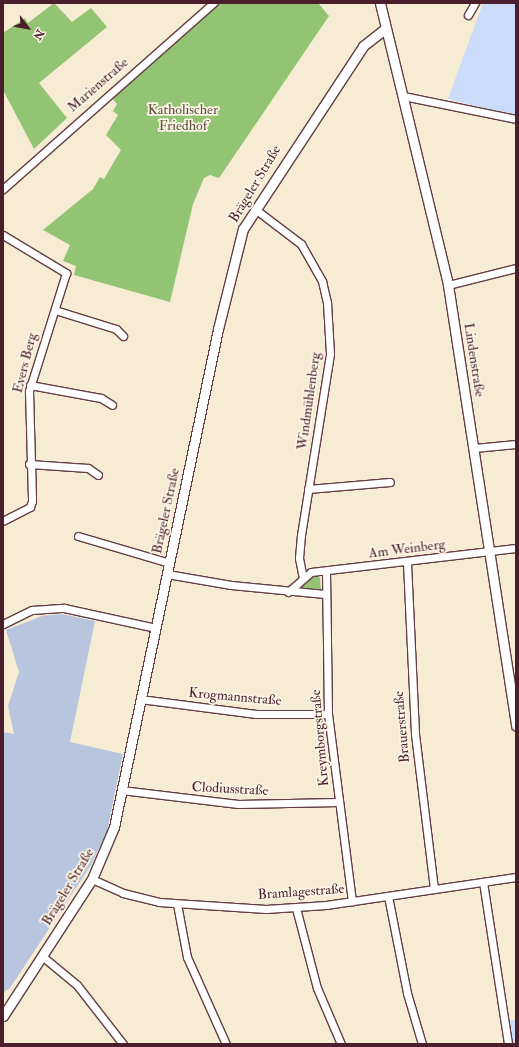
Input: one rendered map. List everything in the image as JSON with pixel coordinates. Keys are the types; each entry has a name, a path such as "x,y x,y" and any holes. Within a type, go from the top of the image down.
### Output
{"street":[{"name":"Marienstraße","path":"3,189 213,3"},
{"name":"Lindenstraße","path":"380,3 448,286 491,551 516,726"},
{"path":"468,15 475,3"},
{"name":"Brägeler Straße","path":"5,1010 92,879 114,827 237,248 255,209 363,46 386,28"},
{"path":"403,96 516,119"},
{"name":"Windmühlenberg","path":"255,209 301,244 319,274 327,303 328,368 298,558 303,578"},
{"name":"Evers Berg","path":"3,235 66,273 30,385 30,507 3,521"},
{"path":"448,286 516,268"},
{"path":"55,310 116,330 123,336"},
{"path":"30,385 101,398 112,405"},
{"path":"474,448 516,444"},
{"path":"29,464 88,468 98,475"},
{"path":"308,489 390,482"},
{"path":"78,536 170,563"},
{"name":"Am Weinberg","path":"303,578 311,572 407,563 516,548"},
{"name":"Brauerstraße","path":"407,563 415,734 434,888"},
{"name":"Kreymborgstraße","path":"326,571 325,594 328,714 352,901"},
{"path":"167,574 288,592 325,594"},
{"path":"288,592 303,578"},
{"path":"3,624 32,610 64,608 156,628"},
{"name":"Krogmannstraße","path":"140,699 256,714 328,714"},
{"name":"Clodiusstraße","path":"121,790 238,804 339,802"},
{"name":"Bramlagestraße","path":"92,879 123,893 177,904 296,908 516,877"},
{"path":"483,882 508,1044"},
{"path":"388,896 407,993 422,1044"},
{"path":"177,904 187,957 226,1044"},
{"path":"296,908 315,982 341,1044"},
{"path":"42,956 77,986 123,1044"}],"shaded area":[{"path":"483,3 516,3 516,116 448,99"},
{"path":"62,614 95,621 70,742 123,754 107,831 91,865 10,988 4,992 3,732 14,734 8,706 19,672 6,630 42,616"},
{"path":"516,1020 516,1044 512,1044 509,1021"}],"green space":[{"path":"54,3 72,22 91,8 107,27 39,83 67,118 34,149 3,90 3,33 25,18 28,23"},
{"name":"Katholischer Friedhof","path":"220,3 318,3 329,16 219,178 210,175 204,178 193,204 170,302 74,275 76,266 63,261 70,245 43,230 93,189 100,177 104,179 121,150 106,135 118,115 113,111 117,104 111,97"},
{"path":"316,575 320,578 321,591 301,588 307,580"}]}
